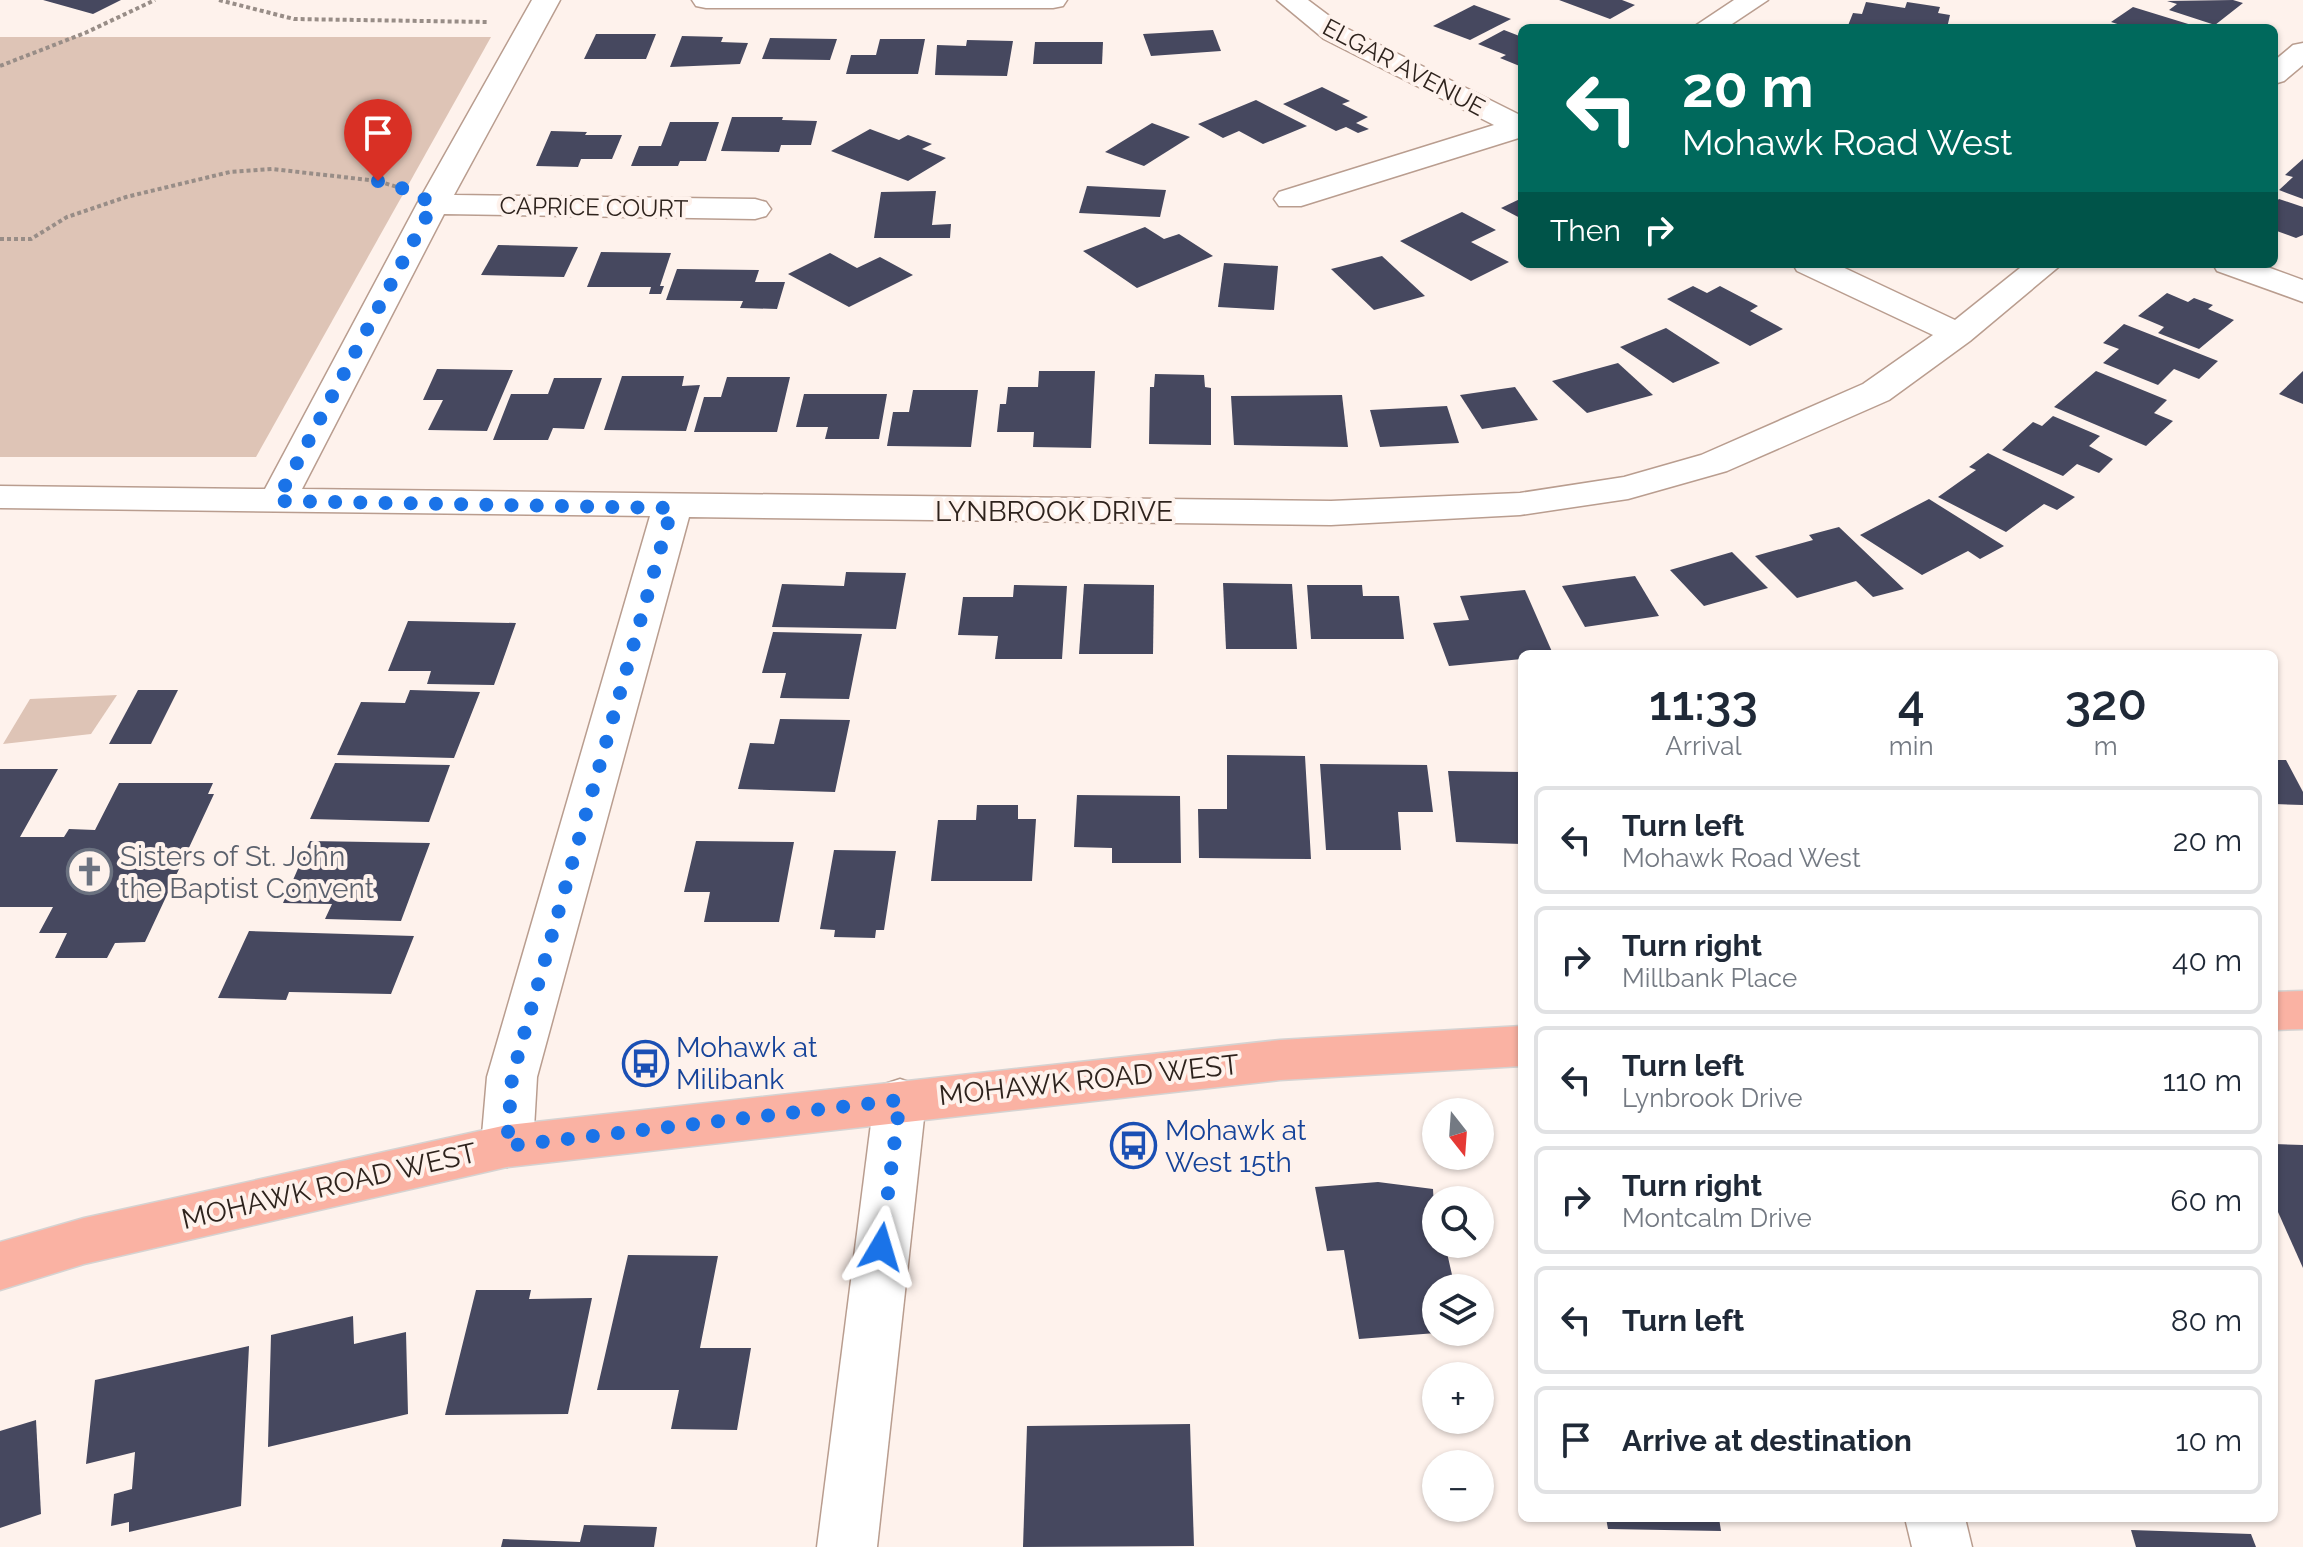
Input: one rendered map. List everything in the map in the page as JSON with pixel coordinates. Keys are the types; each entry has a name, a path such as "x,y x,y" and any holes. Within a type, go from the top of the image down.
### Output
{"main road":[{"path":"2278,1011 2303,1010"},
{"name":"MOHAWK ROAD WEST","path":"0,1266 84,1241 507,1146 1280,1060 1518,1046"}],"street":[{"path":"706,0 1053,0"},
{"name":"ELGAR AVENUE","path":"1291,0 1334,33 1518,125"},
{"path":"1713,24 1754,0"},
{"path":"277,501 433,204 540,11"},
{"path":"2278,72 2303,51"},
{"path":"1290,199 1518,128"},
{"name":"CAPRICE COURT","path":"433,204 755,209"},
{"path":"1818,268 1958,334"},
{"name":"LYNBROOK DRIVE","path":"0,497 672,508 1331,513 1520,504 1628,488 1714,463 1876,392 1958,334 2041,268"},
{"path":"2240,268 2303,292"},
{"path":"507,1146 512,1077 672,508"},
{"path":"847,1547 900,1100"},
{"path":"1936,1522 1942,1547"}],"path":[{"path":"0,66 85,33 155,0"},
{"path":"219,0 294,19 540,11"},
{"path":"0,239 31,239 67,217 111,202 230,172 272,169 378,181 408,190 433,204"}],"shaded area":[{"path":"0,37 491,37 256,457 0,457"},
{"path":"117,695 91,734 3,744 30,699"}],"building":[{"path":"43,0 121,0 93,14"},
{"path":"1559,0 1622,0 1635,5 1610,19"},
{"path":"2233,0 2243,3 2216,24 2212,24 2169,10 2177,4 2167,1"},
{"path":"1866,2 1905,8 1907,2 1940,7 1938,13 1950,15 1948,24 1849,24 1853,13 1862,14"},
{"path":"1474,5 1511,19 1470,40 1433,26"},
{"path":"2133,7 2188,24 2117,24 2111,22"},
{"path":"1213,30 1221,51 1151,56 1143,34"},
{"path":"1504,30 1518,35 1518,65 1500,58 1506,55 1478,44"},
{"path":"596,34 656,34 646,59 584,59"},
{"path":"682,36 723,37 721,42 748,43 740,64 670,67"},
{"path":"770,38 837,39 830,60 762,59"},
{"path":"880,39 925,39 918,74 846,74 851,55 876,55"},
{"path":"967,40 1013,41 1007,76 935,75 937,45 966,46"},
{"path":"1035,42 1103,42 1102,64 1033,64"},
{"path":"1322,87 1350,101 1342,104 1368,117 1356,123 1369,129 1358,133 1346,127 1336,131 1283,104"},
{"path":"1256,100 1307,126 1263,144 1239,131 1223,138 1198,124"},
{"path":"732,117 817,121 811,145 781,145 779,152 721,151"},
{"path":"670,122 719,122 706,161 680,161 678,166 631,166 639,146 661,146"},
{"path":"1152,123 1190,137 1144,166 1105,152"},
{"path":"870,129 899,140 908,135 932,144 922,149 946,158 908,181 831,151"},
{"path":"551,131 622,135 612,159 581,159 578,167 536,166"},
{"path":"2303,159 2303,199 2279,190 2293,177 2285,175"},
{"path":"1087,186 1166,190 1160,217 1079,213"},
{"path":"936,191 932,225 951,224 950,238 874,238 881,192"},
{"path":"1518,200 1518,217 1501,208"},
{"path":"2278,200 2303,207 2303,235 2296,238 2278,231"},
{"path":"1462,212 1496,230 1471,242 1509,262 1471,281 1400,241"},
{"path":"1145,227 1164,239 1179,234 1213,256 1137,288 1083,251"},
{"path":"498,245 578,247 564,277 481,275"},
{"path":"601,252 671,253 660,286 664,286 661,294 649,294 651,287 587,287"},
{"path":"830,253 857,268 880,257 913,275 849,307 788,274"},
{"path":"1382,256 1425,296 1374,310 1331,269"},
{"path":"1224,263 1278,266 1274,310 1218,307"},
{"path":"677,269 759,270 755,282 785,282 777,309 740,308 743,301 666,300"},
{"path":"1693,286 1707,293 1720,286 1758,306 1750,311 1783,329 1750,346 1667,299"},
{"path":"2167,293 2188,302 2194,298 2213,305 2208,309 2234,320 2199,349 2158,333 2164,327 2138,316"},
{"path":"2124,324 2218,361 2199,379 2174,369 2158,385 2103,363 2119,349 2103,343"},
{"path":"1666,328 1720,363 1673,383 1620,347"},
{"path":"1618,363 1653,395 1587,413 1552,381"},
{"path":"437,369 513,370 487,431 428,430 443,400 423,400"},
{"path":"1039,371 1095,371 1091,448 1033,447 1034,432 997,432 1000,404 1006,404 1008,387 1038,387"},
{"path":"2096,371 2167,400 2154,413 2173,421 2146,446 2054,407"},
{"path":"2303,371 2303,404 2279,394"},
{"path":"1155,374 1204,375 1205,387 1211,388 1211,445 1149,444 1150,387 1154,387"},
{"path":"622,376 684,376 682,386 700,385 686,431 604,430"},
{"path":"727,377 790,377 777,432 694,432 704,397 721,397"},
{"path":"554,378 602,378 584,429 553,428 548,440 493,440 511,394 548,394"},
{"path":"1515,387 1538,420 1482,429 1460,395"},
{"path":"913,390 978,390 971,447 887,446 893,412 909,412"},
{"path":"804,394 887,394 879,439 825,439 828,427 796,427"},
{"path":"1342,395 1348,447 1234,445 1231,396"},
{"path":"1447,406 1459,443 1380,447 1370,410"},
{"path":"2053,416 2100,436 2089,446 2113,459 2099,473 2077,464 2063,476 2002,450 2033,422 2042,426"},
{"path":"1988,453 2075,497 2057,510 2044,504 2006,532 1938,497 1976,470 1969,467"},
{"path":"1929,499 2004,546 1980,559 1968,551 1922,575 1860,535"},
{"path":"1839,527 1904,589 1873,597 1856,581 1797,598 1755,556 1813,540 1809,535"},
{"path":"1732,552 1768,588 1704,606 1670,570"},
{"path":"846,572 906,573 896,629 772,627 782,584 844,586"},
{"path":"1635,576 1659,616 1585,627 1562,586"},
{"path":"1223,583 1292,584 1297,649 1226,649"},
{"path":"1084,584 1154,585 1153,654 1079,654"},
{"path":"1014,585 1067,586 1062,659 995,659 998,636 958,635 963,597 1013,597"},
{"path":"1307,585 1362,585 1363,596 1399,596 1404,639 1311,639"},
{"path":"1525,590 1551,650 1518,650 1518,659 1449,666 1433,623 1469,620 1460,596"},
{"path":"408,621 516,623 494,685 427,684 431,671 388,671"},
{"path":"773,632 862,634 849,699 780,698 786,673 762,673"},
{"path":"138,690 178,690 151,744 109,744"},
{"path":"410,690 480,692 454,758 337,755 361,702 405,703"},
{"path":"780,719 850,720 835,792 738,789 750,743 774,744"},
{"path":"1227,755 1305,756 1311,859 1199,858 1198,809 1227,809"},
{"path":"2278,760 2286,760 2303,792 2303,805 2278,804"},
{"path":"335,763 450,765 429,822 310,819"},
{"path":"1320,764 1427,765 1433,812 1398,812 1401,850 1326,850"},
{"name":"Sisters of St. John the Baptist Convent","path":"0,769 58,769 20,837 64,837 69,829 95,830 119,783 213,783 208,794 214,794 145,942 115,943 107,958 55,958 67,933 39,933 53,907 0,907"},
{"path":"1448,771 1518,772 1518,844 1456,842"},
{"path":"1077,795 1180,796 1181,863 1112,863 1112,848 1074,847"},
{"path":"977,805 1018,805 1018,819 1036,819 1032,881 931,881 938,820 976,820"},
{"path":"310,841 430,843 401,921 325,919 332,904 283,903"},
{"path":"696,841 794,842 779,922 704,922 710,892 684,892"},
{"path":"834,850 896,851 884,930 876,930 875,938 834,937 835,930 820,929"},
{"path":"249,931 414,936 391,994 289,992 286,1000 218,998"},
{"path":"2278,1144 2303,1145 2303,1268 2278,1212"},
{"path":"1378,1182 1422,1188 1422,1258 1448,1258 1452,1274 1422,1274 1422,1334 1359,1339 1344,1250 1327,1251 1315,1187"},
{"path":"628,1255 718,1256 700,1348 751,1348 737,1430 671,1429 679,1390 597,1390"},
{"path":"476,1290 531,1290 529,1299 592,1298 568,1414 445,1415"},
{"path":"353,1316 354,1344 406,1332 408,1414 268,1447 271,1335"},
{"path":"249,1346 241,1506 129,1532 129,1522 111,1526 114,1494 132,1489 135,1452 86,1464 95,1380"},
{"path":"36,1420 41,1514 0,1528 0,1431"},
{"path":"1190,1424 1194,1546 1023,1547 1027,1426"},
{"path":"1607,1522 1720,1522 1721,1531 1608,1529"},
{"path":"584,1525 657,1527 654,1547 501,1547 503,1539 580,1542"},
{"path":"2131,1530 2251,1534 2256,1547 2136,1547"}],"place":[{"name":"Sisters of St. John the Baptist Convent","path":"89,872"},
{"name":"Mohawk at Milibank","path":"645,1063"},
{"name":"Mohawk at West 15th","path":"1134,1146"}],"route":[{"path":"378,181 408,190 433,204 277,501 672,508 512,1077 507,1146 900,1100 881,1247"}]}
